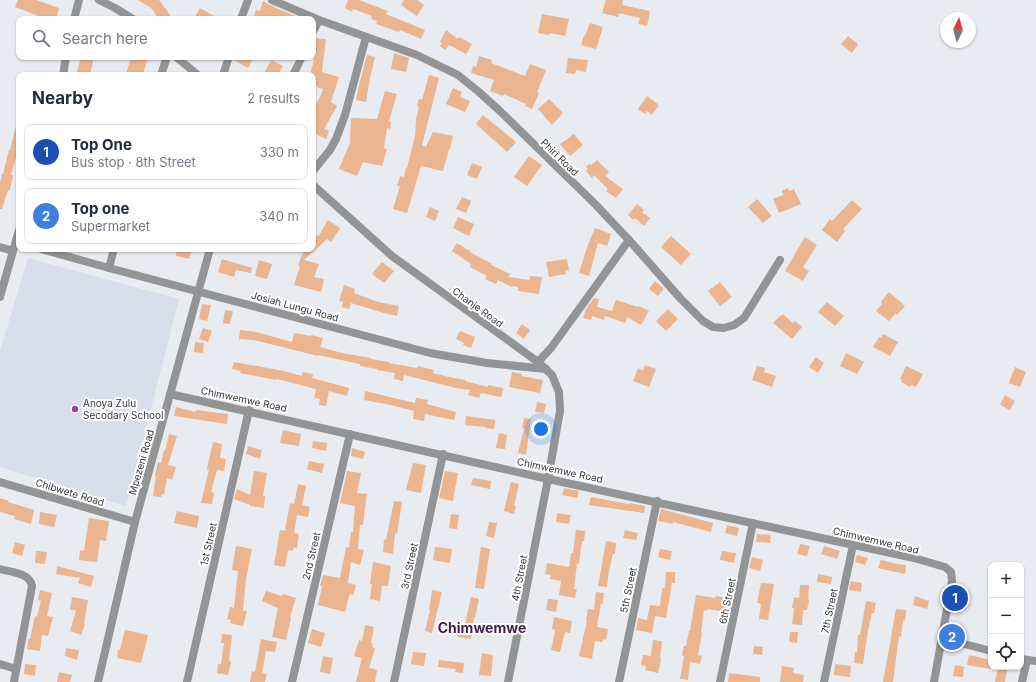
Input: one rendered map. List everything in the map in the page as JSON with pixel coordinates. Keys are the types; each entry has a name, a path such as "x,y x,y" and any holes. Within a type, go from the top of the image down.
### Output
{"street":[{"path":"75,16 79,0"},
{"path":"99,0 128,16"},
{"path":"242,16 248,0"},
{"name":"Phiri Road","path":"272,0 310,16"},
{"name":"Phiri Road","path":"316,19 417,55 458,76 479,92 595,204 680,298 703,321 713,327 719,328 734,325 744,318 780,260"},
{"path":"316,26 319,20"},
{"path":"316,167 330,150 336,139 345,115 366,37"},
{"path":"64,72 66,60"},
{"path":"162,72 166,60"},
{"path":"180,60 194,72"},
{"path":"224,72 228,60"},
{"path":"294,72 300,60"},
{"name":"Chanje Road","path":"316,187 392,256 538,362 552,376 560,392 560,411 548,479"},
{"path":"538,362 551,348 629,240"},
{"path":"0,297 16,244"},
{"path":"0,247 13,251"},
{"name":"Josiah Lungu Road","path":"52,252 430,353 487,363 546,369"},
{"path":"109,268 113,252"},
{"name":"Mpezeni Road","path":"98,682 135,522 209,252"},
{"name":"Chimwemwe Road","path":"170,394 248,410 548,479 657,501 914,558 945,567 951,572 952,581 942,638"},
{"name":"1st Street","path":"187,682 248,410"},
{"name":"2nd Street","path":"292,682 350,434"},
{"name":"3rd Street","path":"394,682 443,454"},
{"name":"4th Street","path":"508,682 548,479"},
{"name":"Chibwete Road","path":"0,482 135,522"},
{"name":"5th Street","path":"619,682 657,501"},
{"name":"6th Street","path":"720,682 753,523"},
{"name":"7th Street","path":"824,682 853,545"},
{"path":"0,569 27,577 31,580 32,586 14,682"},
{"path":"934,682 942,638 988,650"},
{"path":"1022,682 1028,660"},
{"path":"0,664 16,669"}],"shaded area":[{"name":"Anoya Zulu Secodary School","path":"28,258 179,299 126,506 0,467 0,351"}],"building":[{"path":"18,0 36,0 59,8 57,16 38,16 15,7"},
{"path":"138,0 159,0 170,15 157,16 151,8"},
{"path":"348,0 359,0 388,11 386,14 425,30 421,39 400,30 399,32 376,24 377,21 371,19 372,16 353,9 352,12 345,8"},
{"path":"404,0 417,0 424,5 417,16 401,5"},
{"path":"606,0 623,0 622,5 650,11 647,26 638,24 640,18 619,13 618,17 602,13"},
{"path":"263,1 296,16 254,16 256,10 260,11"},
{"path":"200,8 214,16 196,16"},
{"path":"542,14 569,19 565,36 550,33 549,35 538,33"},
{"path":"590,23 603,27 596,49 581,45"},
{"path":"446,30 458,39 459,37 472,44 466,54 449,45 445,50 440,46 442,43 440,42"},
{"path":"848,36 858,44 852,53 841,44"},
{"path":"316,38 326,39 322,72 339,77 331,102 337,106 324,129 329,131 326,139 316,134 316,104 323,89 316,87 316,72 311,72 314,60 316,60"},
{"path":"394,53 409,58 406,72 391,69"},
{"path":"367,55 375,57 366,102 356,100"},
{"path":"479,56 492,60 491,63 525,76 530,64 546,70 532,109 525,106 526,104 504,94 503,96 490,91 494,80 471,73 473,66 476,67"},
{"path":"568,58 588,60 586,72 576,70 575,74 566,73"},
{"path":"80,60 93,60 91,72 77,72"},
{"path":"130,60 147,60 144,72 127,72"},
{"path":"234,60 252,60 248,68"},
{"path":"271,60 283,66 280,72 265,72"},
{"path":"429,75 439,78 422,145 426,147 433,132 453,136 443,171 421,166 407,213 393,209 400,186 397,186 400,176 404,177 415,136 419,107 417,106 419,99 422,100"},
{"path":"453,88 462,92 460,97 470,101 465,112 446,104"},
{"path":"385,91 397,94 389,121 391,122 390,129 387,128 384,148 387,149 382,166 363,162 357,176 339,169 350,143 351,118 377,119"},
{"path":"647,96 659,105 652,115 647,111 645,114 638,109"},
{"path":"549,99 563,113 552,125 538,109"},
{"path":"483,115 516,142 507,152 476,124"},
{"path":"16,126 16,157 11,175 13,175 10,190 8,190 2,209 0,209 0,183"},
{"path":"574,134 583,145 570,156 560,144"},
{"path":"529,156 542,165 527,186 514,177"},
{"path":"597,160 609,172 605,176 623,189 616,198 606,191 608,189 594,175 592,178 586,171 588,169 586,167 589,164 591,165"},
{"path":"472,163 482,167 477,179 467,175"},
{"path":"788,188 789,191 794,189 801,204 779,213 773,199 783,195 782,191"},
{"path":"462,197 471,201 466,213 456,209"},
{"path":"757,199 772,216 763,223 748,207"},
{"path":"852,200 862,209 843,229 845,231 837,242 822,230 830,219 832,221"},
{"path":"637,204 644,210 642,212 650,218 644,226 635,218 634,220 628,215"},
{"path":"430,207 439,211 435,221 426,217"},
{"path":"458,217 474,224 469,236 453,228"},
{"path":"328,220 340,228 331,242 327,239 316,249 316,235 318,237"},
{"path":"595,228 611,234 607,246 598,243 589,276 579,273"},
{"path":"671,236 691,254 681,265 661,247"},
{"path":"805,237 817,245 803,267 809,271 803,281 785,271"},
{"path":"457,243 492,264 491,265 510,274 508,277 530,280 530,276 542,277 539,294 518,291 518,287 510,286 498,280 496,284 485,279 487,276 470,267 471,264 452,251"},
{"path":"177,252 191,252 189,259 176,256"},
{"path":"303,252 313,252 304,260 319,264 314,277 324,279 321,292 294,285 300,266 298,266"},
{"path":"222,259 252,268 251,273 236,270 234,277 218,272"},
{"path":"567,259 569,271 565,270 566,274 549,277 546,262"},
{"path":"259,260 272,264 267,279 255,276"},
{"path":"382,262 394,271 384,283 372,274"},
{"path":"655,281 664,289 658,296 649,289"},
{"path":"720,282 732,297 720,306 708,291"},
{"path":"344,285 355,289 354,293 378,302 399,306 397,316 351,303 349,309 342,307 343,302 339,301"},
{"path":"889,292 905,306 889,321 876,311"},
{"path":"594,298 599,299 597,307 612,311 616,300 638,307 639,306 649,311 641,325 627,317 625,323 605,316 604,320 592,316 591,320 583,318 586,309"},
{"path":"827,302 844,316 835,326 818,312"},
{"path":"202,304 211,305 207,321 199,319"},
{"path":"668,309 678,319 666,331 656,321"},
{"path":"225,310 233,311 230,324 223,323"},
{"path":"783,314 793,323 795,321 802,327 792,339 773,323"},
{"path":"522,324 530,330 524,339 516,333"},
{"path":"203,328 212,331 208,342 199,339"},
{"path":"240,330 256,332 292,342 294,333 323,338 320,347 389,363 417,368 418,366 434,370 433,373 488,387 488,385 503,388 501,397 481,393 479,398 468,395 470,390 404,375 403,381 394,379 395,373 254,340 239,339"},
{"path":"460,331 475,337 471,348 463,345 464,343 456,339"},
{"path":"883,334 898,342 890,356 873,347 879,337 881,338"},
{"path":"195,342 204,343 203,353 194,352"},
{"path":"846,353 864,362 857,374 840,366"},
{"path":"816,357 824,363 818,373 809,367"},
{"path":"234,362 284,371 302,376 303,372 313,374 312,378 349,388 347,396 329,391 326,406 319,405 320,399 314,398 316,389 277,379 240,373 241,371 232,369"},
{"path":"645,365 656,369 649,387 633,381 638,368 643,371"},
{"path":"757,366 765,368 764,372 776,376 772,387 752,380"},
{"path":"906,366 923,374 916,387 911,385 910,387 901,382 902,380 900,379"},
{"path":"1015,367 1026,372 1020,387 1009,383"},
{"path":"512,372 522,374 522,376 543,380 540,393 509,387"},
{"path":"365,391 415,403 416,398 428,400 427,404 456,412 454,420 425,414 424,421 413,419 414,411 364,400"},
{"path":"1005,395 1015,401 1010,410 1000,405"},
{"path":"537,402 546,404 544,413 535,412"},
{"path":"176,407 195,412 196,410 228,414 227,424 174,416"},
{"path":"466,416 495,420 494,429 465,425"},
{"path":"524,418 531,419 526,455 518,453 524,429 522,428"},
{"path":"283,430 301,434 299,446 280,443"},
{"path":"499,433 507,435 505,449 496,448"},
{"path":"169,434 177,436 168,465 176,467 172,480 167,478 164,494 162,494 161,497 153,496 158,462 161,463"},
{"path":"313,441 327,443 326,451 312,448"},
{"path":"213,442 222,444 220,458 226,459 224,471 217,470 211,492 214,493 212,504 201,503 209,469 207,469"},
{"path":"248,446 262,450 260,459 246,454"},
{"path":"352,448 365,452 363,459 351,456"},
{"path":"309,461 324,464 322,473 307,469"},
{"path":"413,463 426,465 421,493 406,490"},
{"path":"254,471 267,473 263,496 265,496 264,508 250,506 234,499 237,489 250,495"},
{"path":"347,471 361,473 357,493 367,494 363,525 360,525 358,549 364,550 360,565 351,562 348,583 356,585 353,595 350,594 349,596 345,612 318,605 323,575 340,578 346,547 349,548 351,532 353,532 355,506 340,503"},
{"path":"445,471 458,473 453,501 439,498"},
{"path":"473,478 491,481 490,489 471,485"},
{"path":"511,482 519,484 514,506 516,506 514,514 504,511"},
{"path":"298,484 306,486 302,505 310,507 308,517 297,515 294,533 299,534 297,548 294,547 293,551 288,550 285,567 274,565 280,530 285,531 290,503 294,504"},
{"path":"564,488 579,491 577,498 562,495"},
{"path":"591,497 645,506 644,513 589,505"},
{"path":"0,498 34,510 31,524 14,519 15,516 0,512"},
{"path":"394,501 402,502 397,534 395,533 393,554 383,552 384,539 386,540"},
{"path":"661,509 713,523 711,532 673,522 673,524 658,521"},
{"path":"177,511 199,516 197,528 174,523"},
{"path":"40,512 57,515 54,527 39,524"},
{"path":"557,513 571,515 569,524 556,522"},
{"path":"451,514 459,515 457,529 449,528"},
{"path":"89,518 109,521 106,541 100,540 97,562 79,560 80,550 84,551"},
{"path":"489,522 497,523 494,538 486,536"},
{"path":"727,525 739,528 737,536 725,533"},
{"path":"576,530 585,531 579,564 577,563 574,589 577,589 575,598 559,595 561,581 550,579 551,575 545,574 547,563 569,567 571,553 573,553"},
{"path":"625,530 638,533 636,540 623,538"},
{"path":"757,534 771,535 770,543 756,542"},
{"path":"606,541 616,543 615,554 613,554 609,571 607,587 598,586"},
{"path":"15,542 25,545 22,556 12,553"},
{"path":"800,544 810,546 807,556 797,554"},
{"path":"236,546 252,549 246,579 243,611 247,611 243,626 230,623 231,620 227,619 230,607 234,608 238,571 232,570"},
{"path":"824,546 840,551 837,559 821,554"},
{"path":"435,547 452,549 450,563 433,560"},
{"path":"481,547 490,549 484,589 475,588"},
{"path":"660,549 672,551 670,560 658,557"},
{"path":"36,551 47,552 45,564 35,563"},
{"path":"722,551 736,553 734,563 720,560"},
{"path":"857,555 868,558 865,565 855,562"},
{"path":"752,557 763,560 760,571 749,568"},
{"path":"881,560 906,565 905,574 878,568"},
{"path":"373,562 391,566 388,586 382,586 380,601 370,599 372,584 370,584"},
{"path":"57,566 94,576 91,587 78,583 80,578 56,574"},
{"path":"666,572 675,572 675,583 672,583 666,618 655,616 652,633 636,630 638,618 647,620 650,605 660,606 662,588 665,588"},
{"path":"818,574 832,577 831,584 817,582"},
{"path":"851,581 862,583 861,592 849,590"},
{"path":"761,583 774,584 768,620 759,619 761,604 757,603"},
{"path":"800,585 809,585 809,600 807,610 803,610 802,625 792,624 794,597 799,598"},
{"path":"40,590 52,593 47,616 53,617 48,636 42,635 40,651 27,649 28,639 30,639 35,616 37,617 41,601 38,600"},
{"path":"432,590 442,592 432,633 425,631 430,610"},
{"path":"266,591 282,596 283,594 296,598 290,617 286,640 272,637 278,608 262,601"},
{"path":"596,592 604,593 603,604 601,603 597,627 608,629 606,640 603,639 602,642 595,641 592,659 579,656 587,621 588,609 594,610"},
{"path":"696,595 727,598 725,612 707,609 707,611 704,610 698,655 702,656 700,664 690,662 688,680 680,679 684,656 682,655 690,631"},
{"path":"915,596 929,601 927,609 913,605"},
{"path":"72,597 88,600 85,624 81,635 70,631 76,611 70,609"},
{"path":"471,597 479,599 475,618 474,617 471,639 457,637 459,623 465,624"},
{"path":"548,599 558,600 556,612 546,610"},
{"path":"866,601 876,603 868,630 863,664 854,663 855,652 857,652 858,635 860,635"},
{"path":"896,609 906,610 905,621 903,620 901,637 899,636 893,682 883,682"},
{"path":"554,617 572,621 570,633 565,632 560,652 551,650 555,630 552,629"},
{"path":"365,625 374,627 371,643 373,644 372,647 375,648 369,668 377,670 375,682 356,682 362,658 354,656 359,640 362,641"},
{"path":"312,629 325,633 321,647 308,643"},
{"path":"125,630 148,635 141,663 117,658 118,650 120,650"},
{"path":"790,632 798,632 797,643 789,642"},
{"path":"222,634 232,635 229,661 231,662 228,675 217,673 218,664 221,664 224,643 221,643"},
{"path":"261,639 277,642 275,652 266,651 262,673 267,674 265,682 250,682 252,671 255,672"},
{"path":"653,640 662,641 661,659 658,673 645,670 646,666 641,665 643,655 651,656"},
{"path":"754,646 763,647 762,655 753,654"},
{"path":"66,648 79,650 77,660 65,656"},
{"path":"413,652 426,653 424,666 411,664"},
{"path":"482,653 493,655 491,676 479,675"},
{"path":"969,655 988,659 988,668 967,665"},
{"path":"323,656 333,658 330,674 320,672"},
{"path":"439,660 464,663 463,673 455,672 456,669 438,667"},
{"path":"25,664 36,665 35,676 24,674"},
{"path":"835,664 851,666 850,677 834,675"},
{"path":"955,665 964,667 963,677 953,676"},
{"path":"782,666 794,668 793,673 804,675 803,682 780,682"},
{"path":"997,670 1007,670 1005,682 995,682"},
{"path":"59,672 72,675 70,682 57,682"},
{"path":"729,673 760,677 760,682 728,682"}],"place":[{"name":"Anoya Zulu Secodary School","path":"75,409"},
{"name":"Top One","path":"955,598"},
{"name":"Top one","path":"952,637"}],"district":[{"name":"Chimwemwe","path":"482,627"}]}
